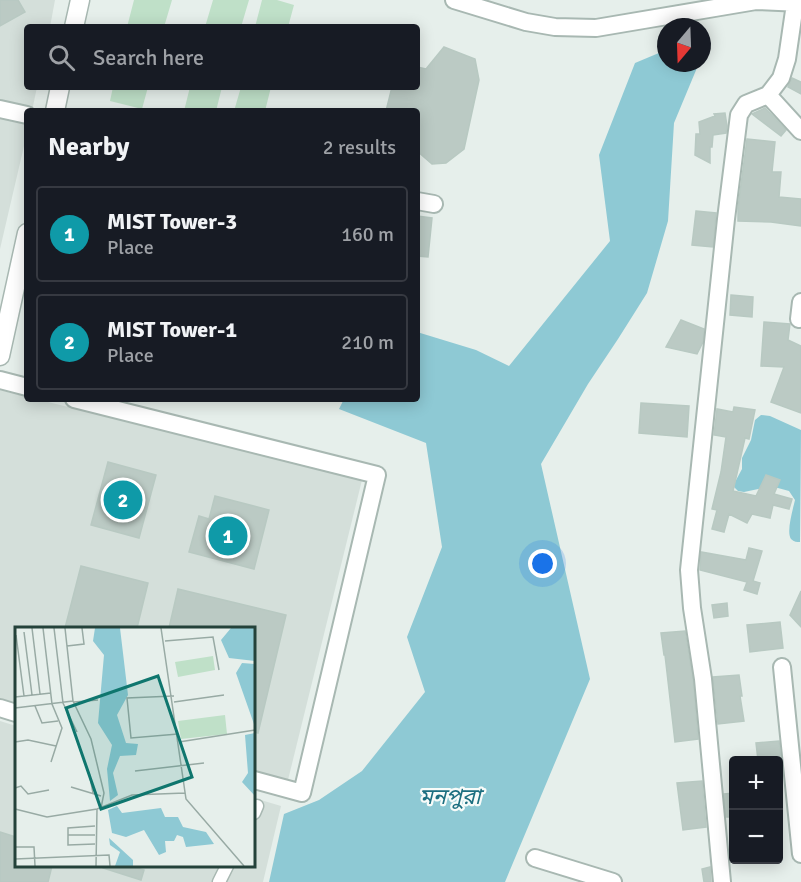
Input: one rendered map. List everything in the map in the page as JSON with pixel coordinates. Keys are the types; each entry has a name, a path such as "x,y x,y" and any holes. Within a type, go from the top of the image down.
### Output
{"street":[{"path":"75,24 80,0"},
{"path":"454,0 526,22 555,27 596,28 756,1 798,3 781,78 768,95 746,104 739,115 689,570 692,608 703,679 722,882"},
{"path":"56,108 59,90"},
{"path":"768,95 801,131"},
{"path":"0,109 24,114"},
{"path":"0,356 5,309 24,244"},
{"path":"799,319 801,302"},
{"path":"0,380 24,386"},
{"path":"86,402 377,475 302,793 255,780"},
{"path":"782,667 801,854"},
{"path":"0,708 15,713"},
{"path":"535,858 613,882"},
{"path":"219,882 226,867"}],"shaded area":[{"path":"0,0 55,0 51,24 24,24 24,90 36,90 33,108 24,108 24,146 0,249"},
{"path":"0,390 24,396 24,402 48,402 362,480 288,780 255,771 255,627 15,627 15,706 0,701"},
{"path":"0,721 15,726 15,867 255,867 255,798 281,806 263,882 0,882"}],"green space":[{"path":"134,0 172,0 165,24 128,24"},
{"path":"213,0 249,0 242,24 206,24"},
{"path":"262,0 277,0 294,5 289,24 256,24"},
{"path":"112,90 147,90 142,108 110,101"},
{"path":"189,90 221,90 217,108 185,108"},
{"path":"240,90 270,90 266,108 235,108"}],"water":[{"name":"মনপুরা","path":"657,54 657,72 695,72 674,123 668,221 647,293 588,384 541,464 590,679 505,882 269,882 284,814 319,800 362,771 425,692 407,637 442,547 426,443 339,409 342,402 420,402 420,333 476,350 509,366 610,241 599,155 635,63"},
{"path":"761,415 770,416 801,430 800,542 793,541 790,536 790,520 795,500 789,491 763,488 744,492 734,487 742,469 742,458 751,440 755,420"}],"building":[{"path":"0,0 18,0 25,12 0,26"},
{"path":"444,47 475,59 479,80 464,149 446,163 432,164 420,154 420,108 387,108 391,90 420,90 420,68 426,69"},
{"path":"792,78 801,82 801,94 788,87"},
{"path":"765,108 786,130 781,136 752,114"},
{"path":"725,113 726,133 713,135 710,163 695,155 696,134 700,134 699,122 715,116 714,114"},
{"path":"747,139 775,142 772,172 781,172 779,197 801,199 801,226 738,221"},
{"path":"696,211 716,213 713,247 692,245"},
{"path":"420,216 432,218 428,257 420,256"},
{"path":"731,295 753,297 752,317 730,315"},
{"path":"681,320 704,329 703,342 697,354 666,347"},
{"path":"764,322 790,324 788,340 801,346 801,413 771,402 784,367 761,366"},
{"path":"641,403 689,406 687,437 639,433"},
{"path":"734,407 755,410 749,439 745,438 733,491 756,496 766,475 780,480 774,494 792,499 789,509 773,505 770,518 752,514 747,523 729,514 724,532 712,529 717,510 712,509 726,437 714,435 717,409 733,412"},
{"path":"108,462 156,475 139,538 91,525"},
{"path":"215,496 269,510 254,569 189,552 199,516 209,519"},
{"path":"749,548 762,551 753,581 760,583 757,594 744,590 747,582 700,570 701,552 746,560"},
{"path":"81,566 148,583 137,627 65,627"},
{"path":"178,589 286,615 258,733 255,732 255,627 169,627"},
{"path":"801,591 801,627 790,615"},
{"path":"727,603 728,616 714,618 712,605"},
{"path":"780,622 783,648 750,652 747,625"},
{"path":"685,631 693,680 698,739 675,742 661,633"},
{"path":"739,675 744,721 718,724 713,677"},
{"path":"779,741 781,756 758,756 756,743"},
{"path":"702,781 706,827 683,830 677,783"},
{"path":"724,794 729,794 729,817 726,817"},
{"path":"0,832 15,837 15,867 52,867 48,882 0,882"},
{"path":"134,867 144,870 141,880 103,868"},
{"path":"710,867 711,882 704,882 702,869"}],"place":[{"name":"MIST Tower-1","path":"123,500"},
{"name":"MIST Tower-3","path":"228,536"}]}
